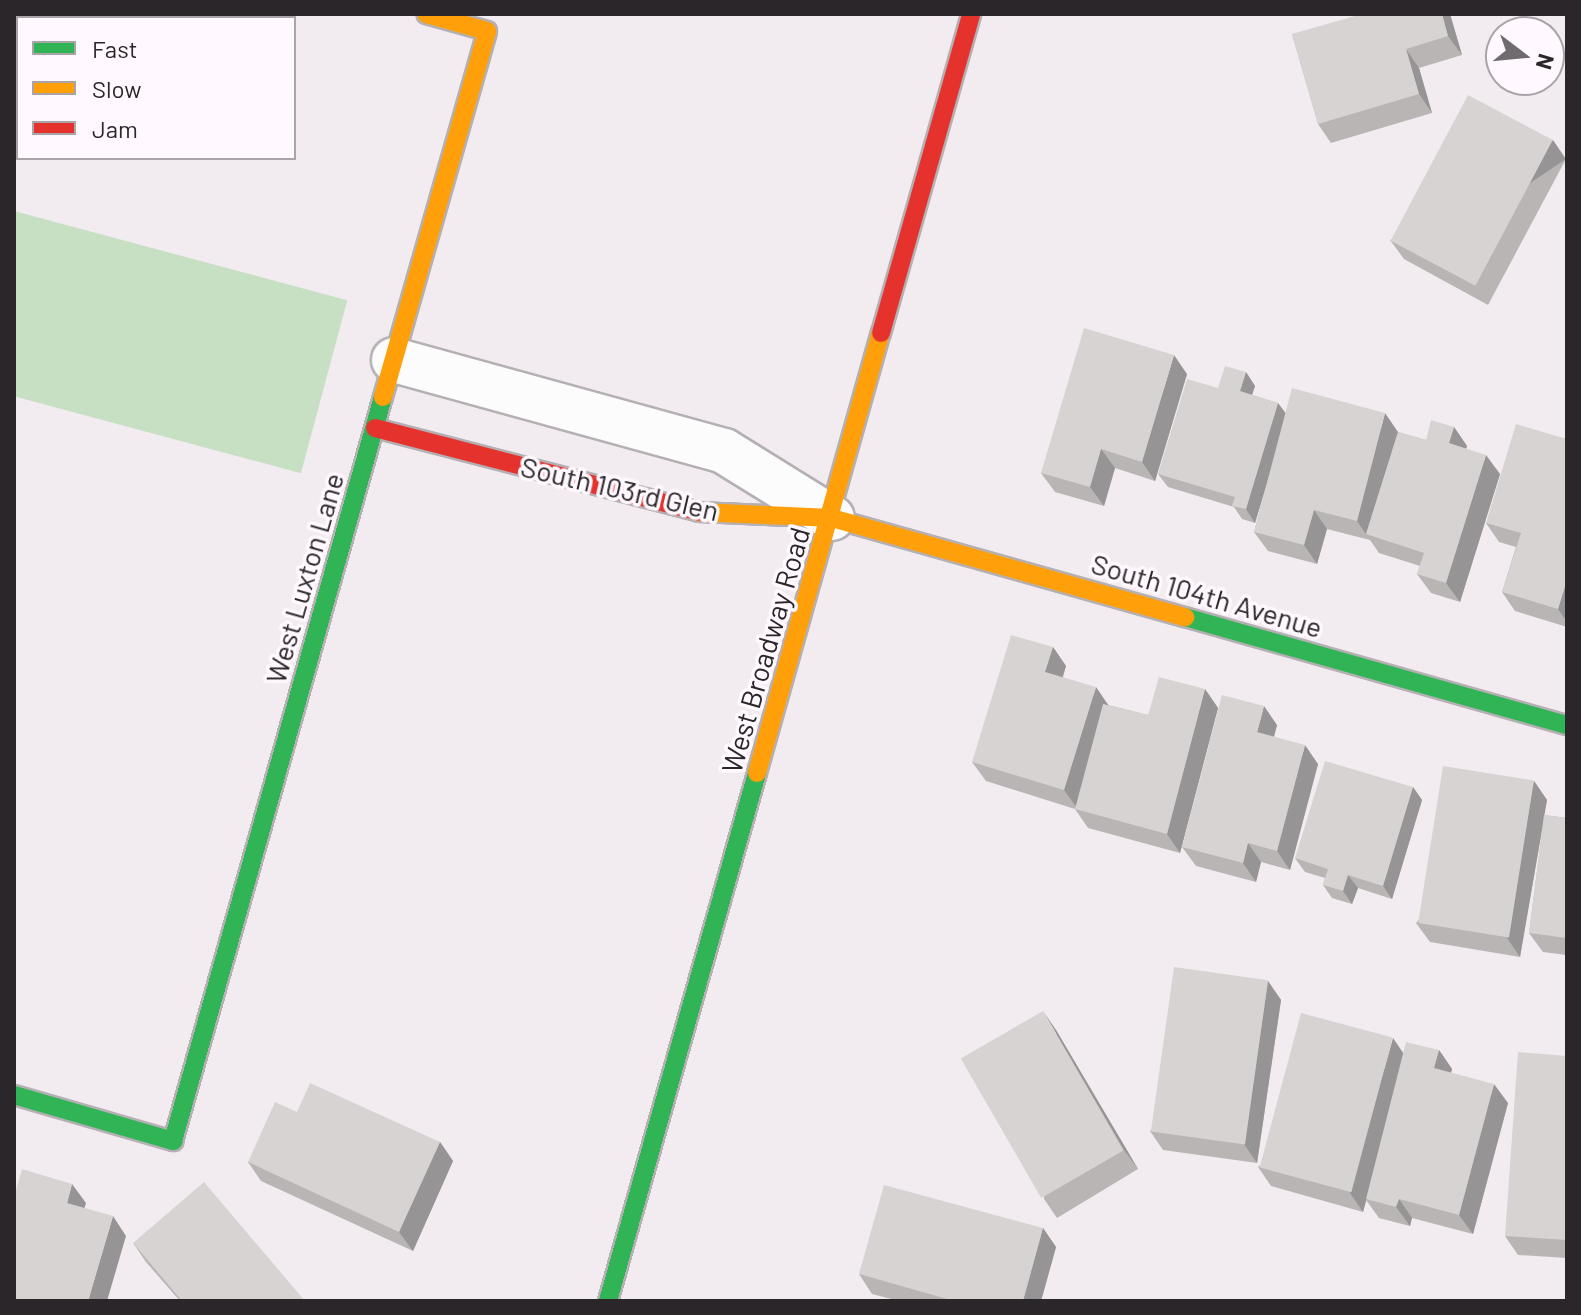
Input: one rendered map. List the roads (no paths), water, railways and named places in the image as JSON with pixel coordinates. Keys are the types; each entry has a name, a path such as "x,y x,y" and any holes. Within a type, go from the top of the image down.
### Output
{"street":[{"name":"West Luxton Lane","path":"14,1095 173,1141 487,31 426,14"},
{"name":"West Broadway Road","path":"608,1301 832,518 971,14"},
{"name":"South 103rd Glen","path":"394,360 724,451 832,518"},
{"name":"South 103rd Glen","path":"375,428 702,513 832,518"},
{"name":"South 104th Avenue","path":"832,518 1567,725"}]}
